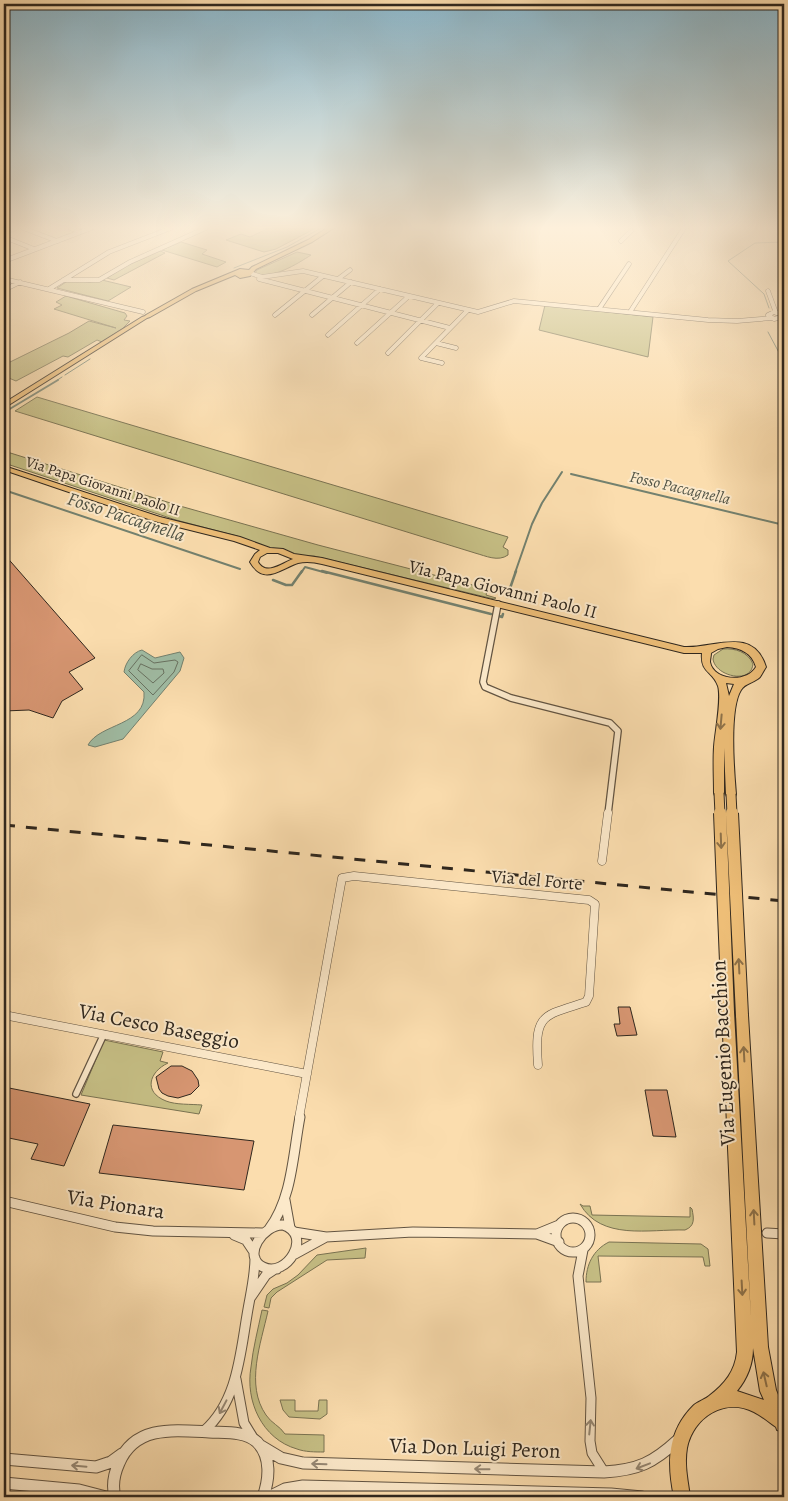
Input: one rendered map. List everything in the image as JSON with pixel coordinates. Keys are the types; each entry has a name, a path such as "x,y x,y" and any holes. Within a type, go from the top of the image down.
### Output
{"main road":[{"path":"4,406 121,333 145,314 181,298"},
{"path":"121,333 134,314 145,314"},
{"name":"Via Papa Giovanni Paolo II","path":"4,468 165,521 237,539 269,550"},
{"path":"251,545 255,550 255,558 255,566 263,571 277,571 287,565 289,560 287,555 280,551 269,550 255,558"},
{"name":"Via Papa Giovanni Paolo II","path":"287,555 315,560 684,650 697,651 711,648"},
{"name":"Via Papa Giovanni Paolo II","path":"287,565 301,560 315,560"},
{"path":"729,644 743,646 753,653 760,662 761,670 757,676 744,681 731,681 717,675 707,664 706,656 711,648 729,644"},
{"name":"Via Papa Giovanni Paolo II","path":"684,650 707,664"},
{"name":"Via Eugenio Bacchion","path":"681,1436 695,1414 715,1401 733,1386 739,1378 744,1352 735,1013 725,793 719,749 724,696 723,686 717,675"},
{"name":"Via Eugenio Bacchion","path":"725,793 732,708 737,688 744,681"},
{"name":"Via Eugenio Bacchion","path":"735,1013 760,1347 768,1391 784,1424"},
{"path":"715,1401 730,1399 746,1401 761,1407 784,1424"},
{"path":"681,1436 677,1467 682,1497"}],"street":[{"path":"80,298 134,314"},
{"path":"275,315 296,298"},
{"path":"328,298 450,328"},
{"path":"328,335 369,298"},
{"path":"357,343 407,298"},
{"path":"417,298 468,310 486,311 507,301 558,303 717,321 763,319 778,316 771,298"},
{"path":"599,309 606,298"},
{"path":"630,312 639,298"},
{"path":"312,315 332,299"},
{"path":"388,353 438,303"},
{"path":"442,363 421,358 468,310"},
{"path":"436,343 456,348"},
{"name":"Via del Forte","path":"498,604 483,682 485,687 511,698 605,722 614,725 618,731 602,861"},
{"name":"Via del Forte","path":"307,1074 342,878 354,876 589,900 595,904 589,996 586,1002 559,1008 543,1018 539,1029 538,1065"},
{"name":"Via Cesco Baseggio","path":"4,1015 307,1074"},
{"path":"76,1094 104,1033"},
{"path":"201,1433 219,1415 236,1376 256,1240 276,1220 285,1199 307,1074"},
{"path":"285,1199 292,1230 297,1241 295,1254"},
{"name":"Via Pionara","path":"4,1201 115,1227 154,1231 233,1234 246,1240 252,1248 254,1256"},
{"path":"537,1234 571,1218 576,1218 586,1225 588,1230 589,1242 583,1250 578,1276 591,1398 590,1441 592,1453 604,1472"},
{"path":"266,1231 280,1225 292,1230 326,1237 413,1232 537,1234 559,1242 568,1250 578,1252 583,1250"},
{"path":"559,1225 557,1236 559,1242"},
{"name":"Via Pionara","path":"223,1233 266,1231"},
{"path":"767,1233 784,1234"},
{"path":"248,1303 264,1278 290,1260 305,1246 326,1237"},
{"path":"254,1256 264,1268 276,1269"},
{"path":"236,1376 237,1393 244,1423 266,1454 269,1476 263,1497"},
{"name":"Via Don Luigi Peron","path":"124,1453 139,1438 158,1432 239,1434 247,1435 276,1456 293,1462 604,1472 630,1471 651,1463 681,1436"},
{"path":"4,1459 96,1467 111,1462 124,1453"},
{"path":"115,1497 114,1478 124,1453"},
{"path":"4,1483 88,1491 106,1497"},
{"path":"269,1497 285,1489 303,1486 611,1494 642,1497"}],"shaded area":[{"path":"63,298 73,298 125,313 127,316 124,320 130,321 122,329 102,342 97,340 68,357 63,356 16,381 4,376 4,365 89,321 116,328 54,309 62,305 56,302"},
{"path":"96,298 113,298 108,301"},
{"path":"545,305 653,317 648,357 539,330"},
{"path":"37,397 508,537 503,547 508,550 508,555 500,558 483,556 15,411"},
{"path":"4,451 180,506 318,545 488,589 486,595 496,598 314,556 301,556 269,549 237,536 176,520 4,463"},
{"path":"723,649 736,650 748,656 753,664 751,671 740,676 733,676 720,670 715,665 713,659 714,655"},
{"path":"104,1040 163,1052 160,1061 168,1063 156,1071 153,1077 151,1082 154,1093 170,1102 202,1105 199,1114 81,1095"},
{"path":"580,1204 590,1206 592,1215 690,1217 690,1207 692,1209 693,1222 685,1230 641,1231 613,1228 600,1224 589,1216"},
{"path":"609,1242 701,1244 708,1249 710,1266 705,1266 703,1257 598,1256 601,1282 586,1282 587,1270 591,1259 603,1245"},
{"path":"366,1248 365,1258 327,1260 277,1292 271,1298 269,1308 264,1307 267,1295 273,1289 287,1283 298,1275 317,1255"},
{"path":"262,1310 268,1311 256,1364 256,1391 260,1403 268,1418 285,1434 324,1435 324,1452 303,1451 285,1444 265,1428 259,1417 251,1393 250,1380 253,1353"},
{"path":"280,1400 295,1400 295,1411 318,1411 319,1400 327,1400 327,1414 320,1419 289,1417 283,1410"}],"water":[{"path":"142,650 155,658 180,652 184,658 180,671 123,739 95,747 88,745 102,732 131,718 138,712 143,703 144,692 124,672 130,658"}],"building":[{"path":"4,554 95,658 69,672 83,689 62,701 53,718 29,710 4,711"},
{"path":"618,1007 630,1007 637,1035 617,1036 614,1024 620,1024"},
{"path":"171,1066 182,1066 192,1071 198,1080 199,1086 191,1094 178,1098 168,1096 159,1089 156,1077"},
{"path":"4,1087 90,1104 64,1166 31,1159 38,1144 4,1137"},
{"path":"645,1090 667,1090 676,1137 653,1136"},
{"path":"113,1125 254,1141 244,1190 99,1173"}],"waterway":[{"path":"765,298 769,308"},
{"path":"768,332 784,362"},
{"path":"65,375 90,359"},
{"path":"56,381 62,377"},
{"path":"8,410 58,380"},
{"path":"783,418 780,429 784,433"},
{"name":"Fosso Paccagnella","path":"515,573 532,524 542,503 562,472"},
{"name":"Fosso Paccagnella","path":"571,474 784,525"},
{"name":"Fosso Paccagnella","path":"4,490 240,569"},
{"name":"Fosso Paccagnella","path":"301,573 305,567 327,573"},
{"name":"Fosso Paccagnella","path":"273,580 286,585 292,585 302,571"},
{"name":"Fosso Paccagnella","path":"322,571 491,614"},
{"name":"Fosso Paccagnella","path":"507,597 516,571"},
{"name":"Fosso Paccagnella","path":"499,616 502,617 503,614"}],"railway":[{"path":"4,825 784,901"}]}
